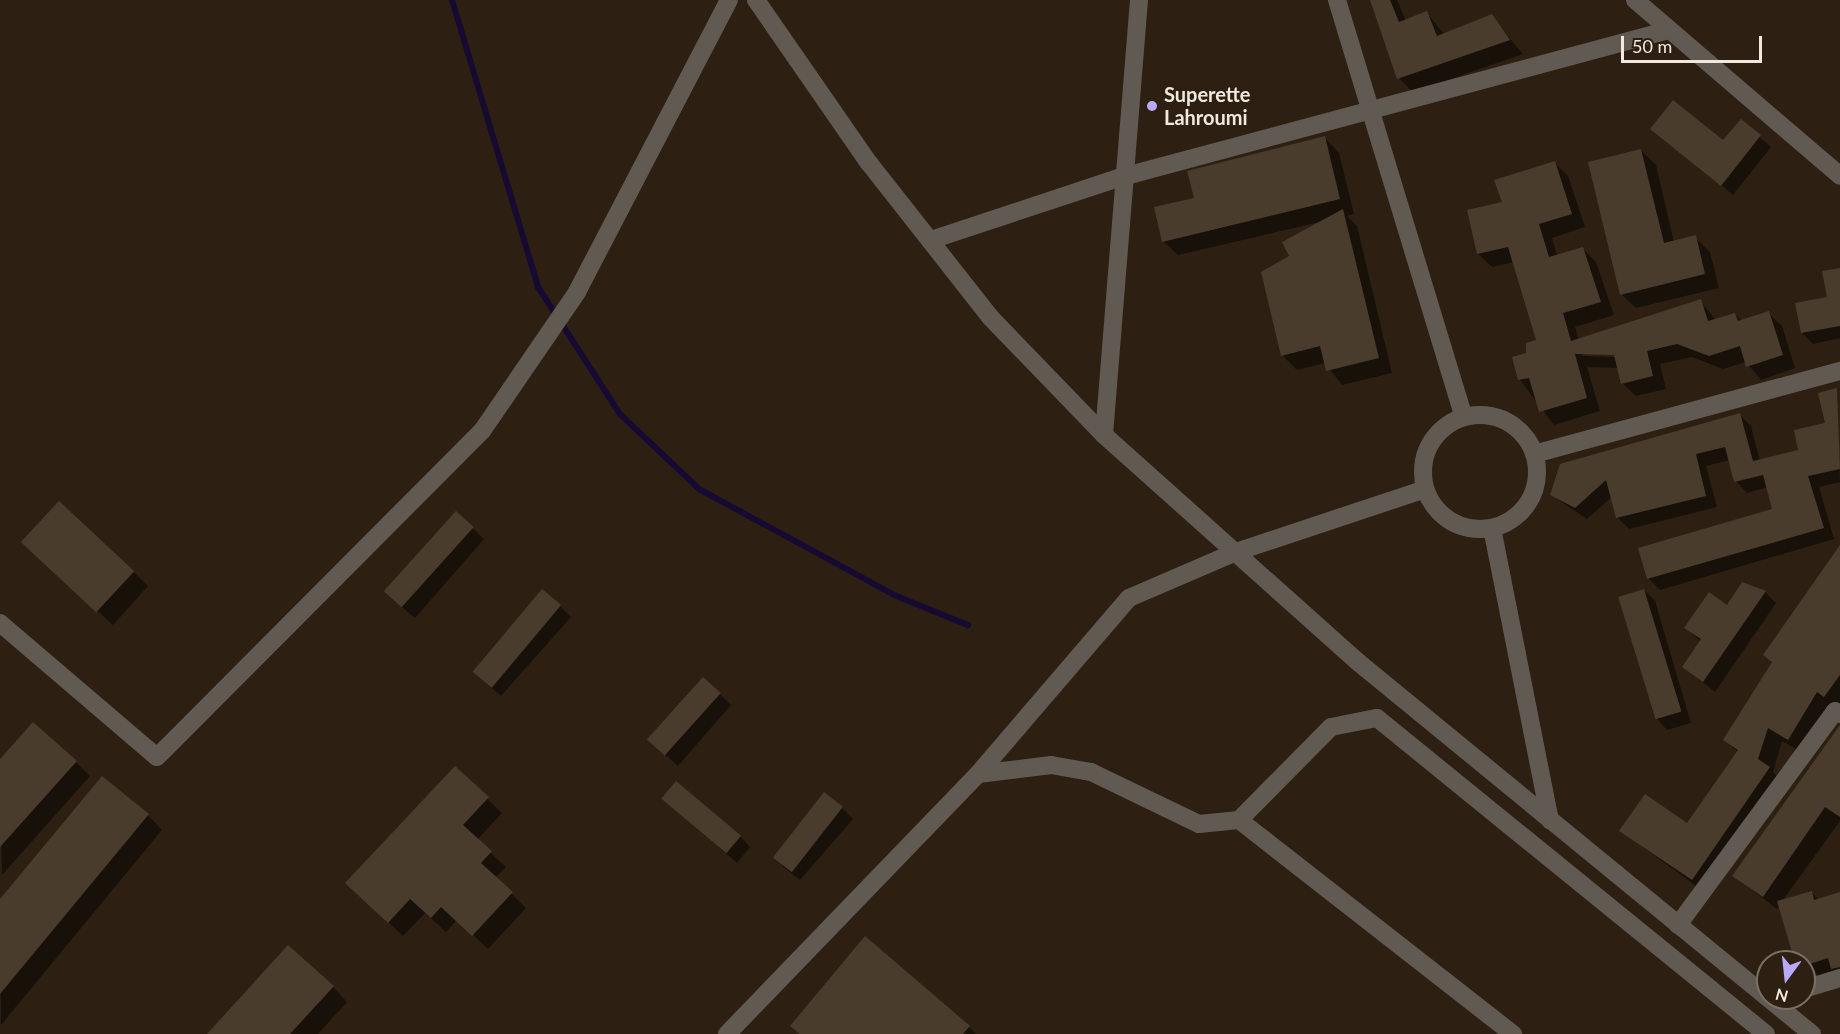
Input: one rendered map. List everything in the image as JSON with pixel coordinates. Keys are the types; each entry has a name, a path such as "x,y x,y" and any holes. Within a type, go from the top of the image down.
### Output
{"street":[{"path":"0,623 157,757 401,518 482,431 577,292 729,0"},
{"path":"756,0 869,163 991,318 1104,435 1358,662 1756,986"},
{"path":"1104,435 1122,177 1139,0"},
{"path":"1337,0 1464,417"},
{"path":"1635,0 1840,176"},
{"path":"930,240 1122,177 1370,108 1669,30"},
{"path":"1534,454 1840,371"},
{"path":"1464,417 1501,419 1521,433 1534,454 1536,478 1529,501 1514,518 1492,528 1456,524 1437,510 1425,489 1429,445 1464,417"},
{"path":"727,1034 978,774 1129,598 1236,552 1425,489"},
{"path":"1492,528 1550,820"},
{"path":"1678,925 1838,710"},
{"path":"978,774 1051,765 1091,772 1199,824 1239,820 1331,728 1377,718 1766,1034"},
{"path":"1239,820 1513,1034"},
{"path":"1816,985 1840,978"},
{"path":"1782,1010 1801,1031"}],"building":[{"path":"1370,0 1390,0 1399,22 1427,11 1437,36 1492,14 1510,40 1397,79"},
{"path":"1673,100 1723,140 1741,119 1761,135 1721,186 1650,129"},
{"path":"1325,136 1340,199 1162,242 1154,207 1194,198 1187,171"},
{"path":"1641,149 1664,243 1696,235 1705,274 1620,295 1588,162"},
{"path":"1555,161 1572,214 1539,224 1549,257 1583,247 1601,302 1563,313 1571,341 1701,299 1708,321 1735,313 1738,321 1769,311 1783,355 1746,367 1740,346 1709,356 1677,344 1647,351 1653,376 1621,384 1614,355 1575,354 1587,398 1539,412 1529,378 1518,380 1512,357 1526,353 1526,343 1536,340 1508,247 1477,254 1467,210 1502,202 1494,180"},
{"path":"1343,209 1379,358 1326,371 1320,346 1281,356 1261,272 1289,256 1282,242"},
{"path":"1840,268 1840,326 1801,333 1795,303 1827,297 1822,271"},
{"path":"1837,388 1840,469 1808,476 1824,528 1647,579 1638,548 1772,509 1763,475 1734,482 1725,447 1696,454 1706,496 1616,518 1606,480 1575,508 1550,495 1560,464 1740,413 1753,461 1798,450 1794,430 1825,423 1818,393"},
{"path":"59,501 134,571 96,612 21,542"},
{"path":"456,511 474,527 402,607 384,591"},
{"path":"1840,545 1840,675 1824,697 1817,692 1788,740 1768,728 1758,759 1770,767 1692,880 1619,831 1645,794 1687,823 1738,750 1723,740 1772,662 1763,655"},
{"path":"1742,582 1766,591 1703,682 1682,667 1701,639 1684,628 1709,592 1727,605"},
{"path":"542,589 561,605 492,688 473,672"},
{"path":"1644,589 1681,711 1656,719 1618,597"},
{"path":"703,677 721,693 665,755 647,739"},
{"path":"33,722 77,761 0,847 0,759"},
{"path":"1840,725 1840,817 1825,807 1763,897 1732,876"},
{"path":"455,766 489,797 463,825 492,851 481,863 513,892 472,936 441,907 431,918 410,899 388,923 345,883"},
{"path":"102,776 149,814 0,994 0,899"},
{"path":"676,781 741,836 726,853 661,799"},
{"path":"824,792 843,807 792,872 773,857"},
{"path":"1812,891 1814,900 1840,892 1840,967 1831,969 1828,958 1816,962 1816,950 1791,950 1777,901"},
{"path":"865,936 970,1026 963,1034 800,1034 790,1026"},
{"path":"288,945 334,986 290,1034 207,1034"}],"waterway":[{"path":"452,0 538,287 620,414 699,489 894,595 968,625"}],"place":[{"name":"Superette Lahroumi","path":"1152,106"}]}
